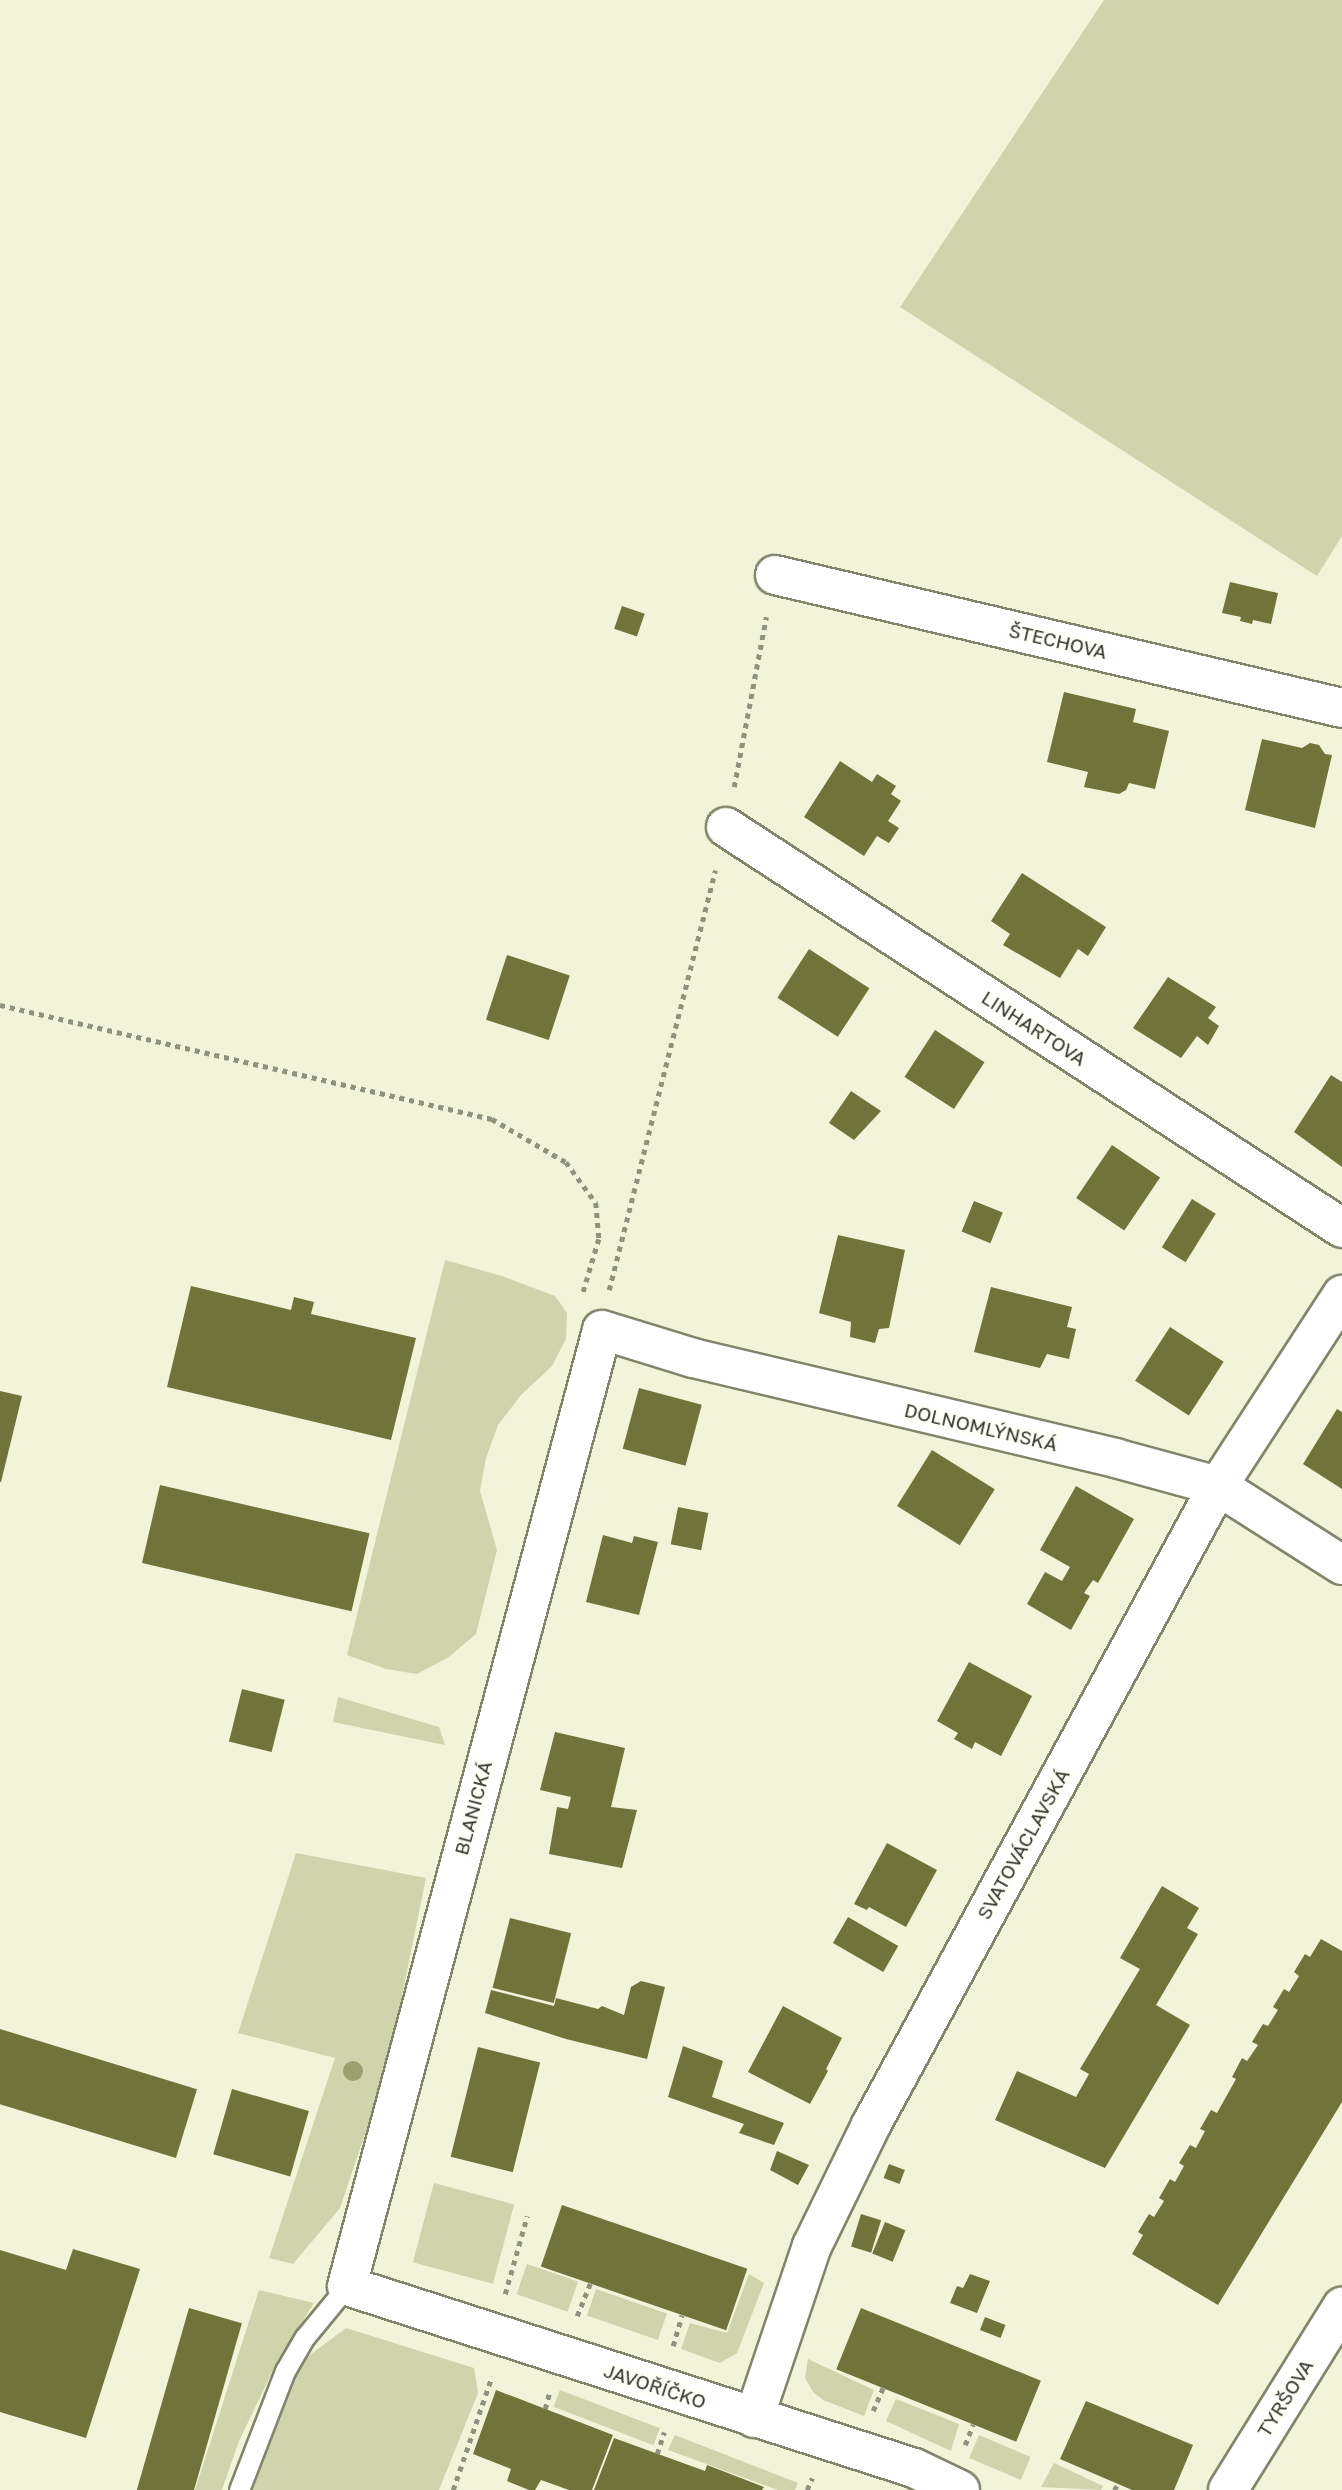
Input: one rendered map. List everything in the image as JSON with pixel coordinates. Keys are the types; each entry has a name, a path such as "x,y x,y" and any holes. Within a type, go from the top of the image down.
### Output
{"street":[{"name":"ŠTECHOVA","path":"775,575 1342,708"},
{"name":"LINHARTOVA","path":"726,827 1342,1228"},
{"name":"SVATOVÁCLAVSKÁ","path":"754,2418 812,2246 861,2145 1218,1486 1342,1295"},
{"name":"DOLNOMLÝNSKÁ","path":"591,1315 693,1358 1115,1458 1218,1486 1342,1564"},
{"name":"BLANICKÁ","path":"347,2286 591,1315"},
{"name":"JAVOŘÍČKO","path":"347,2286 914,2468 960,2490"},
{"name":"TYRŠOVA","path":"1228,2490 1342,2307"}],"lane":[{"path":"239,2490 285,2371 305,2337 347,2286"}],"path":[{"path":"591,1315 604,1309 726,827 775,575"},
{"path":"0,1005 492,1119 566,1162 596,1203 599,1239 591,1315"},
{"path":"504,2299 527,2216"},
{"path":"576,2320 590,2284"},
{"path":"670,2353 682,2315"},
{"path":"453,2490 495,2367"},
{"path":"873,2413 883,2387"},
{"path":"1114,2490 1118,2484"}],"green space":[{"path":"1104,0 1342,0 1342,536 1317,576 900,307"},
{"path":"445,1260 502,1276 555,1296 567,1313 566,1339 552,1366 521,1395 498,1425 486,1458 480,1491 497,1550 476,1634 449,1657 417,1674 386,1669 347,1655"},
{"path":"338,1697 439,1727 445,1745 333,1722"},
{"path":"296,1853 426,1878 387,2069 340,2208 293,2264 269,2258 335,2058 238,2033"},
{"path":"434,2183 514,2204 493,2284 413,2262"},
{"path":"527,2264 578,2282 568,2312 517,2294"},
{"path":"749,2274 764,2283 737,2353 720,2363 681,2349 690,2323 727,2333"},
{"path":"596,2289 667,2313 658,2340 587,2315"},
{"path":"259,2290 314,2303 277,2362 239,2441 222,2490 195,2490"},
{"path":"346,2328 474,2368 478,2393 439,2490 246,2490 287,2372"},
{"path":"808,2359 874,2390 864,2416 823,2400 813,2392 805,2378"},
{"path":"560,2390 660,2428 653,2445 554,2407"},
{"path":"896,2399 959,2424 951,2451 886,2421"},
{"path":"675,2435 798,2483 795,2490 778,2490 668,2450"},
{"path":"979,2435 1031,2457 1021,2480 969,2458"},
{"path":"1054,2463 1103,2486 1101,2490 1041,2487"}],"building":[{"path":"1230,582 1278,593 1271,624 1253,620 1252,624 1240,621 1241,617 1222,613"},
{"path":"622,606 645,614 637,637 614,629"},
{"path":"1064,692 1136,709 1133,722 1169,731 1155,789 1129,783 1126,790 1119,794 1084,787 1088,772 1047,762"},
{"path":"1262,739 1302,748 1310,743 1319,745 1325,754 1332,755 1315,828 1245,810"},
{"path":"840,761 872,782 877,774 896,786 891,794 901,801 888,821 899,828 889,843 877,836 864,856 804,817"},
{"path":"1022,873 1106,927 1088,956 1078,949 1060,978 1003,945 1010,934 991,921"},
{"path":"809,949 869,988 838,1037 777,998"},
{"path":"507,955 570,975 549,1040 486,1020"},
{"path":"1168,977 1216,1007 1208,1018 1219,1026 1208,1045 1197,1036 1181,1058 1133,1028"},
{"path":"935,1030 984,1062 954,1109 905,1077"},
{"path":"1331,1075 1342,1082 1342,1167 1294,1132"},
{"path":"851,1091 881,1111 854,1140 829,1123"},
{"path":"1112,1145 1160,1177 1124,1230 1076,1198"},
{"path":"1192,1199 1216,1214 1186,1262 1162,1247"},
{"path":"974,1201 1003,1213 990,1243 962,1232"},
{"path":"838,1235 905,1250 889,1328 879,1329 875,1343 850,1337 851,1322 819,1313"},
{"path":"191,1286 291,1310 294,1297 314,1302 311,1314 416,1338 391,1440 167,1387"},
{"path":"991,1287 1072,1307 1067,1327 1076,1329 1069,1359 1047,1354 1040,1368 974,1352"},
{"path":"1170,1327 1224,1362 1189,1416 1135,1381"},
{"path":"639,1388 702,1405 685,1466 623,1449"},
{"path":"0,1391 22,1396 1,1482 0,1482"},
{"path":"1337,1409 1342,1412 1342,1489 1303,1464"},
{"path":"932,1450 995,1489 960,1545 897,1506"},
{"path":"160,1485 369,1533 351,1611 142,1563"},
{"path":"1076,1486 1134,1519 1098,1583 1093,1580 1084,1593 1090,1596 1071,1630 1027,1604 1045,1572 1062,1581 1070,1567 1040,1550"},
{"path":"678,1507 708,1513 701,1550 671,1544"},
{"path":"603,1535 632,1543 634,1536 658,1542 639,1615 586,1602"},
{"path":"969,1662 1032,1696 1001,1756 975,1742 972,1749 954,1739 958,1733 937,1721"},
{"path":"242,1689 285,1700 272,1752 229,1741"},
{"path":"555,1732 625,1748 611,1807 637,1810 622,1868 549,1854 557,1807 568,1809 571,1797 540,1790"},
{"path":"887,1843 937,1870 906,1927 869,1907 867,1910 854,1904"},
{"path":"1162,1886 1199,1908 1187,1928 1198,1934 1156,2005 1190,2025 1105,2168 995,2120 1017,2071 1076,2097 1089,2074 1080,2069 1140,1969 1120,1958"},
{"path":"848,1917 898,1946 883,1972 833,1943"},
{"path":"510,1918 571,1933 554,2003 493,1988"},
{"path":"1321,1939 1342,1951 1342,2102 1218,2305 1132,2254 1143,2235 1138,2232 1149,2214 1154,2217 1164,2201 1159,2198 1170,2179 1175,2182 1184,2166 1179,2163 1190,2145 1196,2148 1205,2131 1200,2129 1211,2110 1217,2113 1236,2079 1232,2077 1242,2058 1247,2061 1258,2045 1252,2042 1263,2024 1268,2026 1278,2010 1273,2007 1284,1989 1289,1992 1299,1976 1294,1972 1305,1954 1310,1957"},
{"path":"641,1981 665,1987 647,2059 566,2039 485,2013 491,1990 554,2006 556,1998 598,2009 602,2006 624,2015 631,1987"},
{"path":"783,2006 842,2038 810,2104 748,2072"},
{"path":"0,2029 197,2089 176,2158 0,2104"},
{"path":"683,2046 723,2061 712,2097 784,2123 774,2145 739,2133 744,2124 668,2097"},
{"path":"478,2047 540,2062 513,2172 451,2157"},
{"path":"232,2089 309,2111 290,2176 213,2154"},
{"path":"777,2151 809,2165 798,2185 770,2170"},
{"path":"889,2164 905,2170 899,2184 884,2178"},
{"path":"562,2205 747,2269 726,2330 541,2266"},
{"path":"861,2214 881,2220 871,2253 851,2247"},
{"path":"885,2222 905,2230 893,2262 872,2254"},
{"path":"73,2249 140,2269 86,2438 0,2412 0,2250 66,2270"},
{"path":"970,2274 990,2281 977,2313 950,2303 957,2286 963,2288"},
{"path":"189,2308 242,2323 194,2490 137,2490"},
{"path":"861,2308 1041,2381 1016,2442 836,2369"},
{"path":"985,2317 1006,2325 1001,2338 980,2330"},
{"path":"496,2390 613,2435 592,2490 569,2490 541,2480 535,2490 529,2490 507,2481 511,2469 473,2454"},
{"path":"1086,2401 1193,2445 1174,2490 1132,2490 1060,2459"},
{"path":"614,2438 705,2471 707,2465 764,2487 762,2490 594,2490"}]}
